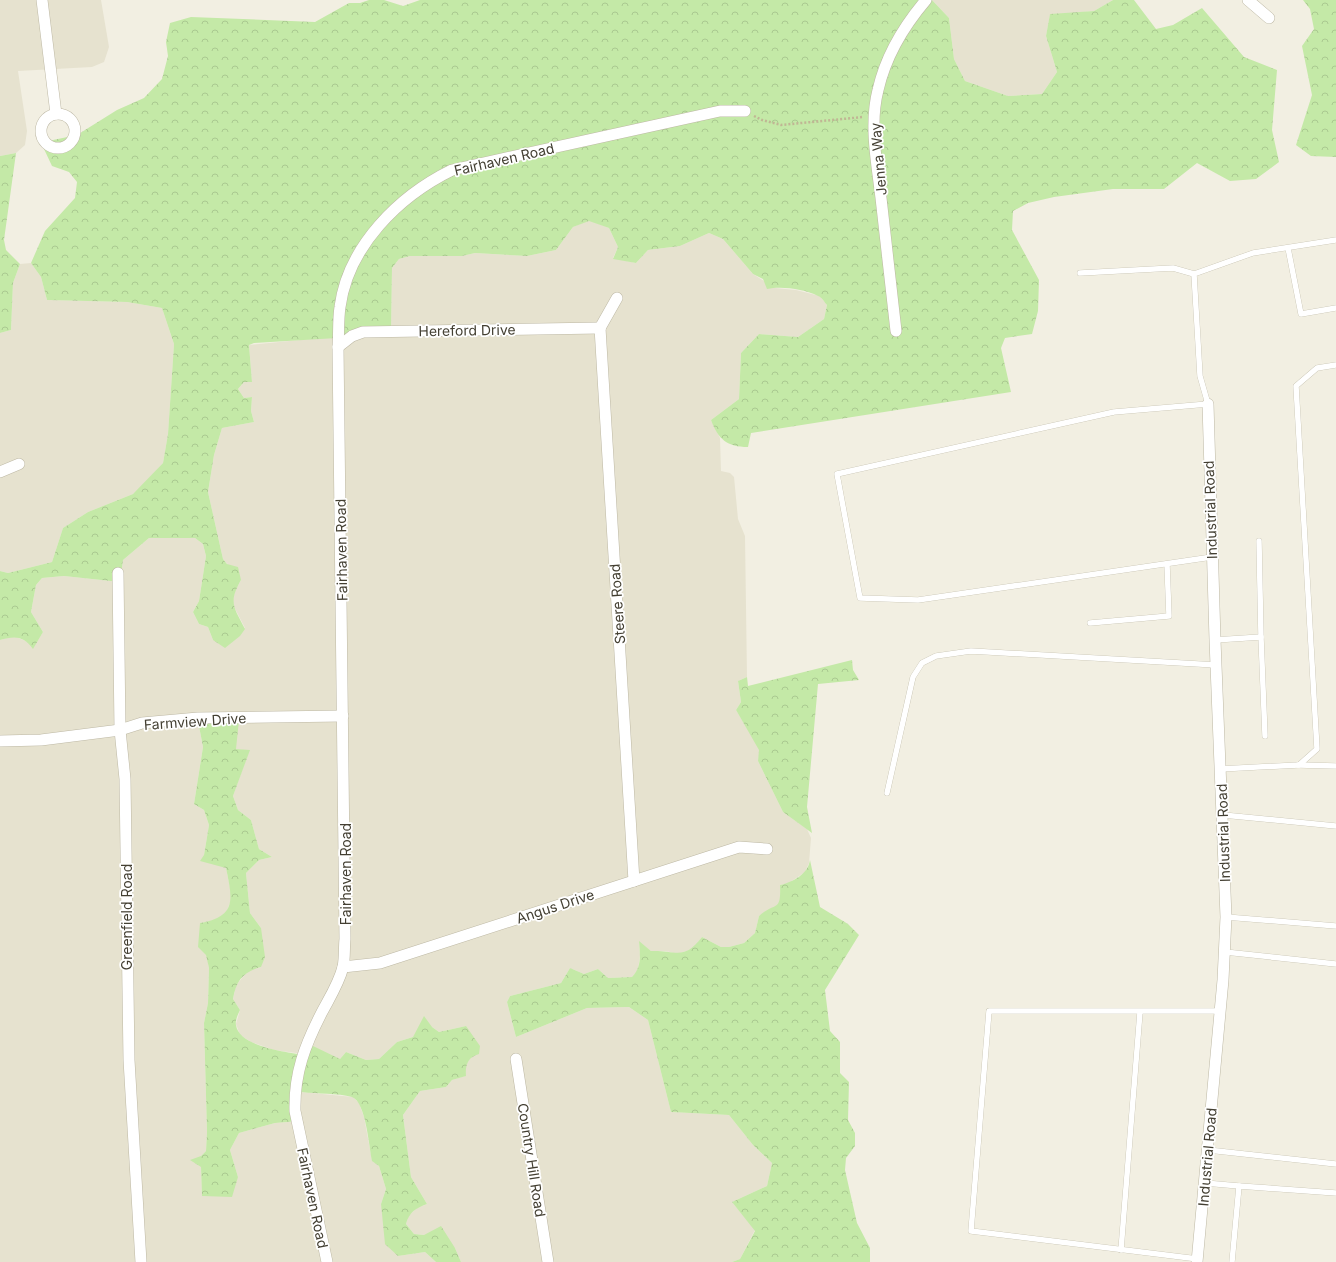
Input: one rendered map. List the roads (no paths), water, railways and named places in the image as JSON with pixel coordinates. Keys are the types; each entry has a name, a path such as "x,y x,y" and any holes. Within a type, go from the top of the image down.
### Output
{"street":[{"path":"42,0 56,114"},
{"name":"Jenna Way","path":"896,331 876,152 874,116 878,90 891,50 909,20 926,0"},
{"path":"1248,0 1269,18"},
{"name":"Fairhaven Road","path":"327,1262 296,1119 294,1090 305,1048 335,988 343,967 345,939 344,716 338,347 340,306 351,271 361,251 393,211 412,194 433,179 452,170 720,111 745,111"},
{"path":"600,328 617,298"},
{"name":"Hereford Drive","path":"338,347 352,336 363,332 600,328"},
{"name":"Steere Road","path":"600,328 634,881"},
{"name":"Industrial Road","path":"1198,1261 1225,952 1226,917 1212,557 1208,404"},
{"path":"0,472 20,464"},
{"name":"Greenfield Road","path":"118,573 120,730 125,779 129,1060 141,1262"},
{"name":"Farmview Drive","path":"0,741 41,740 120,730 142,723 198,718 344,716"},
{"name":"Angus Drive","path":"343,967 380,963 739,847 767,849"},
{"name":"Country Hill Road","path":"516,1059 548,1262"}],"lane":[{"path":"1080,273 1173,268 1194,274 1253,253 1336,240"},
{"path":"1288,248 1301,314 1336,308"},
{"path":"1194,274 1200,376 1208,404 1114,412 837,474 860,598 918,600 1212,557"},
{"path":"1298,765 1317,749 1296,386 1316,368 1336,365"},
{"path":"1259,541 1265,736"},
{"path":"1090,624 1170,616 1167,564"},
{"path":"1215,640 1261,637"},
{"path":"887,793 913,677 922,663 936,656 971,651 1216,665"},
{"path":"1220,769 1298,765 1336,766"},
{"path":"1223,815 1336,826"},
{"path":"1226,917 1336,926"},
{"path":"1225,952 1336,964"},
{"path":"1198,1261 971,1231 989,1011 1220,1011"},
{"path":"1121,1250 1140,1012"},
{"path":"1208,1150 1336,1164"},
{"path":"1205,1184 1336,1193"},
{"path":"1232,1262 1239,1186"}]}
